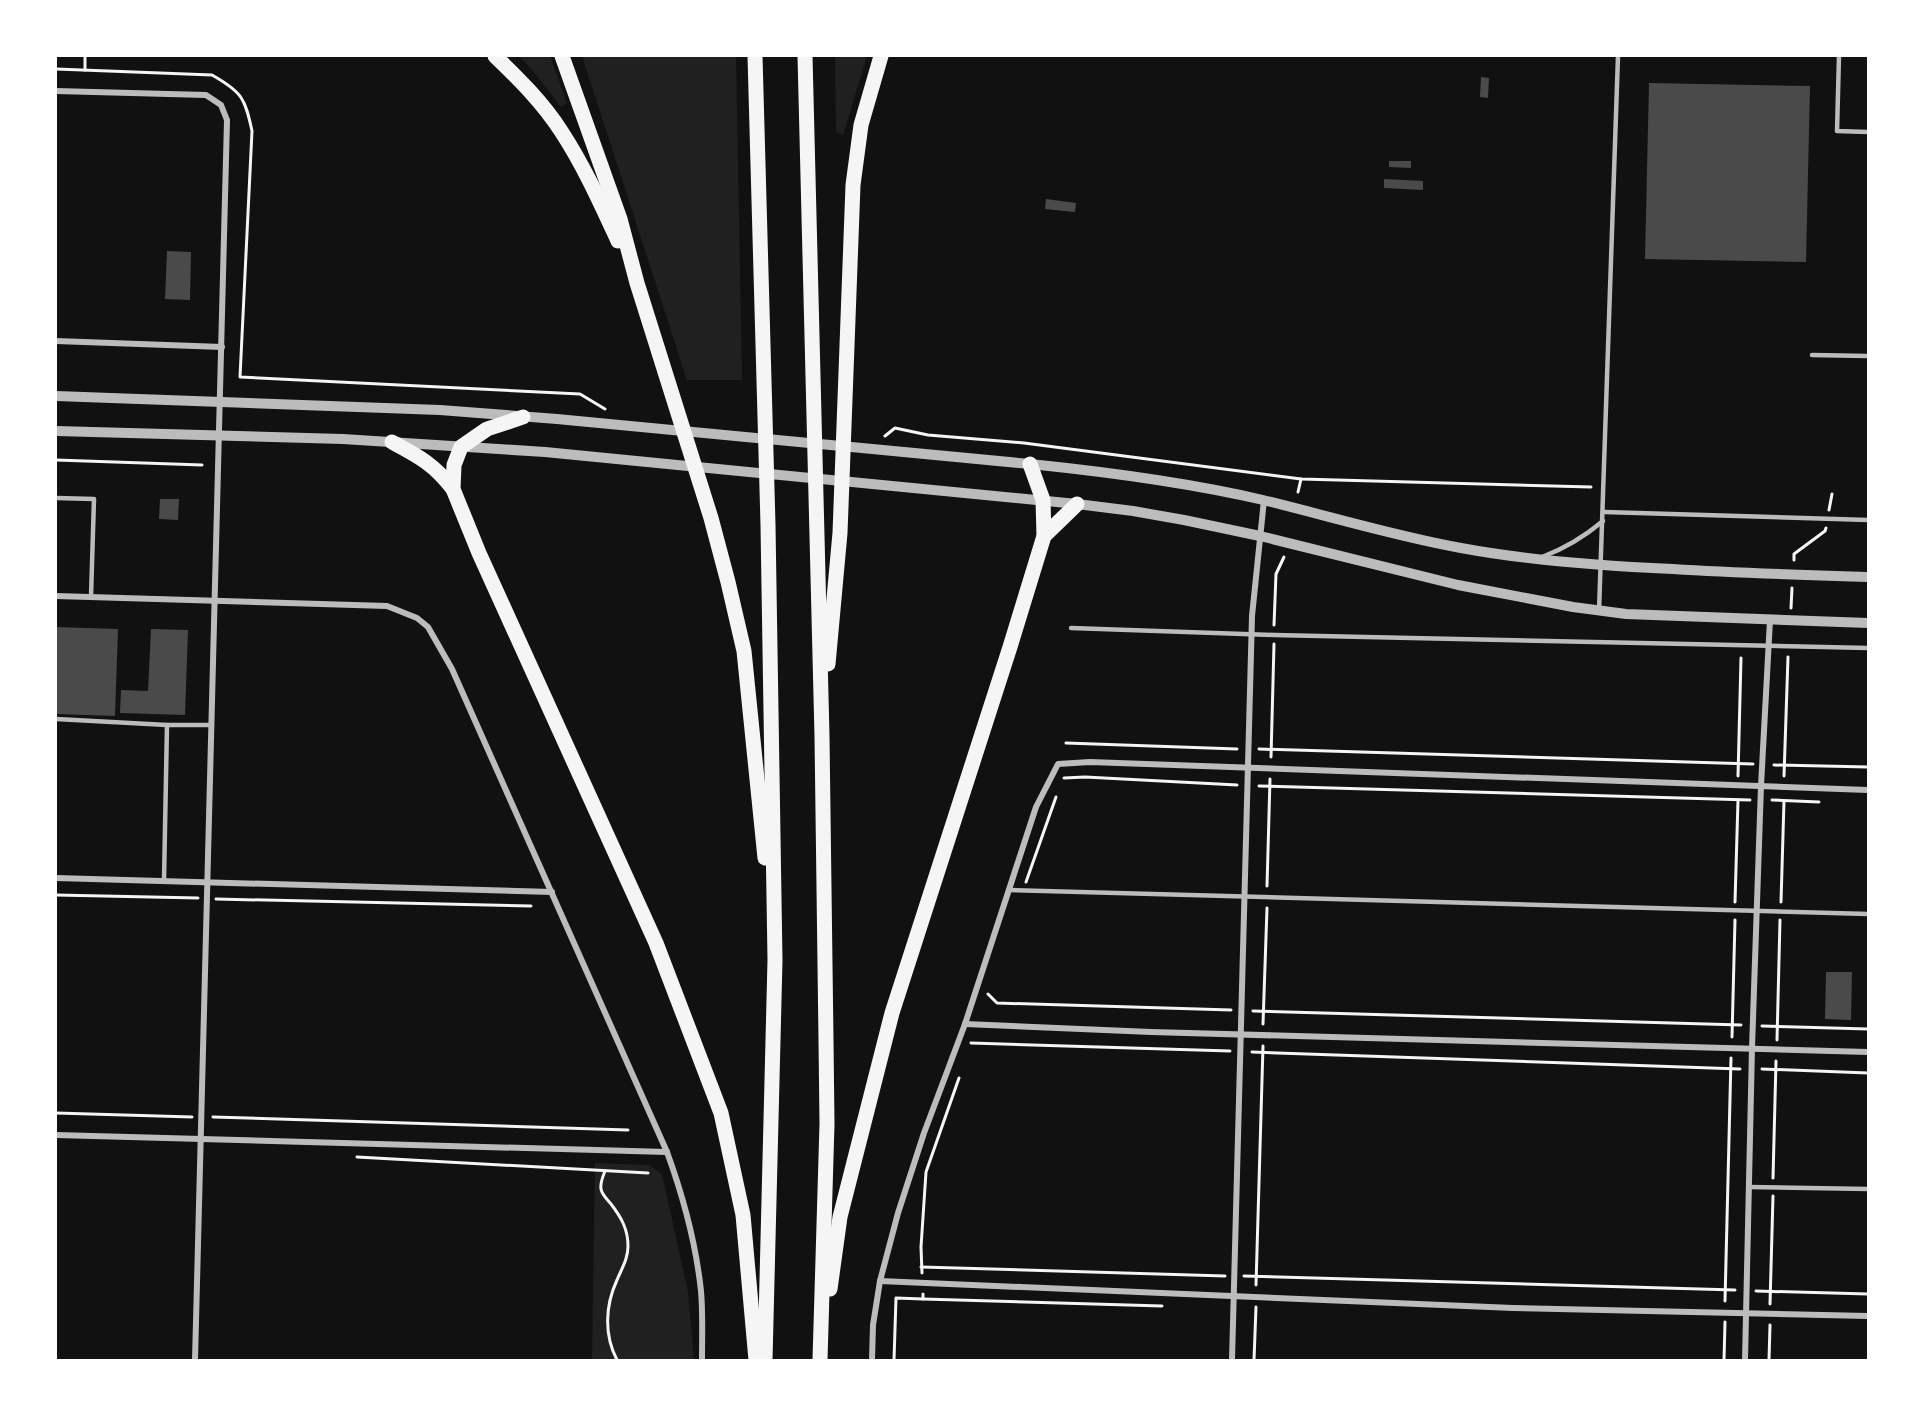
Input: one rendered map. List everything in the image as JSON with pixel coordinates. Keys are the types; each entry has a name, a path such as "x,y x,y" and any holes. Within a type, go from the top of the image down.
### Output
{"highway":[{"path":"495,56 528,89 561,130 588,177 637,283"},
{"path":"562,56 620,219 637,283 711,518 728,582 744,651 775,960"},
{"path":"755,56 768,525 775,960 765,1360"},
{"path":"806,56 822,736 826,1124 820,1360"},
{"path":"822,736 840,533 844,376 853,185 861,125 881,56"},
{"path":"453,489 454,465 461,447 487,429 523,417"},
{"path":"392,442 423,458 453,489 484,564 656,943 721,1113 743,1215 756,1360"},
{"path":"820,1360 840,1217 892,1013 1044,536 1043,500 1029,464"},
{"path":"1044,536 1077,504"}],"street":[{"path":"56,91 206,95 221,105 227,120 195,1360"},
{"path":"56,341 222,347"},
{"path":"56,396 440,410 1029,464 1174,482 1264,500 1368,528 1449,546 1536,559 1602,566 1869,577"},
{"path":"56,431 392,442 545,452 1043,500 1133,511 1260,537 1518,598 1599,611 1869,623"},
{"path":"1232,1360 1251,634 1264,500"},
{"path":"56,596 387,606 417,618 428,627 452,669 667,1152 679,1185 695,1255 700,1289 702,1360"},
{"path":"1745,1360 1756,911 1770,620"},
{"path":"872,1360 873,1325 880,1281 898,1213 1036,807 1058,764 1090,762 1869,790"},
{"path":"56,878 552,892"},
{"path":"964,1024 1869,1052"},
{"path":"56,1135 667,1152"},
{"path":"880,1281 1513,1308 1869,1316"}],"lane":[{"path":"1599,611 1618,56"},
{"path":"1839,56 1837,131 1869,132"},
{"path":"1812,355 1869,356"},
{"path":"56,498 94,499 91,597"},
{"path":"1604,512 1869,520"},
{"path":"1536,559 1563,550 1603,521"},
{"path":"1071,628 1274,635 1869,648"},
{"path":"56,720 212,725"},
{"path":"164,881 167,725"},
{"path":"1009,890 1869,914"},
{"path":"1749,1187 1869,1189"}],"path":[{"path":"85,56 85,70"},
{"path":"56,69 212,75 232,86 243,99 248,109 252,131 240,376 580,394 605,409"},
{"path":"884,437 895,428 928,435 1024,443 1301,479 1591,487"},
{"path":"56,460 202,465"},
{"path":"1298,492 1301,479"},
{"path":"1254,1360 1276,574 1284,557"},
{"path":"1724,1360 1741,658"},
{"path":"1066,743 1869,767"},
{"path":"56,895 531,906"},
{"path":"988,994 997,1003 1869,1029"},
{"path":"971,1043 1869,1073"},
{"path":"56,1113 628,1130"},
{"path":"605,1171 601,1192 621,1218 627,1231 628,1242 628,1255 608,1306 607,1330 617,1360"},
{"path":"921,1267 1869,1294"}],"shaded area":[{"path":"518,56 550,56 567,103 561,107 529,66"},
{"path":"582,56 736,56 742,380 687,380"},
{"path":"835,56 867,56 843,135 836,132"},
{"path":"595,1163 649,1165 662,1174 688,1292 694,1360 592,1360"}],"building":[{"path":"1481,77 1489,78 1488,98 1480,97"},
{"path":"1649,83 1810,86 1806,262 1645,259"},
{"path":"1389,161 1411,161 1411,168 1389,167"},
{"path":"1384,179 1423,181 1423,190 1384,188"},
{"path":"1046,199 1076,203 1075,212 1045,209"},
{"path":"167,251 191,252 190,300 165,299"},
{"path":"160,499 179,499 178,520 159,519"},
{"path":"56,627 118,629 115,716 56,714"},
{"path":"151,629 188,630 185,715 120,713 121,690 148,691"},
{"path":"1826,972 1852,972 1851,1020 1825,1019"}]}
